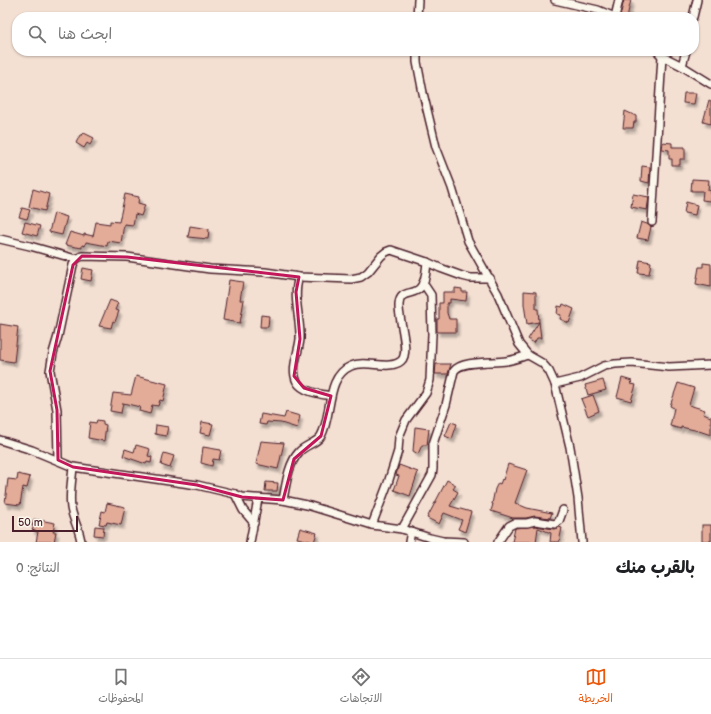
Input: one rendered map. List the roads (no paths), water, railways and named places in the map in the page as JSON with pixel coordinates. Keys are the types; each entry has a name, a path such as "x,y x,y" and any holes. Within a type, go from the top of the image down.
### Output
{"street":[{"path":"417,12 418,0"},
{"path":"555,0 603,12"},
{"path":"616,12 618,0"},
{"path":"694,12 697,0"},
{"path":"417,56 423,93 436,147 452,188 468,241 498,294 519,344 528,355 542,363 549,371 555,384 572,453 582,542"},
{"path":"652,222 660,56"},
{"path":"664,56 711,84"},
{"path":"682,66 685,56"},
{"path":"0,239 76,259 82,256 127,257 210,269 265,272 298,277 351,279 360,277 368,272 381,256 391,250 470,278 490,278"},
{"path":"58,460 57,410 50,371 71,273 76,259"},
{"path":"283,500 286,482 294,459 299,452 321,436 326,423 331,396 336,381 341,373 350,366 361,362 384,365 395,364 402,361 406,348 399,312 399,303 405,293 420,289 423,283 427,262"},
{"path":"298,277 296,292 300,339 294,376 298,384 304,388 314,393 331,396"},
{"path":"372,525 390,477 406,420 426,393 430,380 432,334 431,295 423,283"},
{"path":"402,529 432,475 433,444 446,405 456,367 465,364 508,361 528,355"},
{"path":"555,384 580,378 604,366 615,364 632,363 669,367 711,365"},
{"path":"0,440 32,450 73,467 197,485 242,497 283,500 323,509 372,525 411,531 443,541 464,542"},
{"path":"73,467 70,498 71,509 81,536 81,542"},
{"path":"235,494 243,510 254,523"},
{"path":"250,542 258,499"},
{"path":"498,542 509,526 515,523 535,521 555,524 559,521 563,510"},
{"path":"409,542 411,531"}]}
